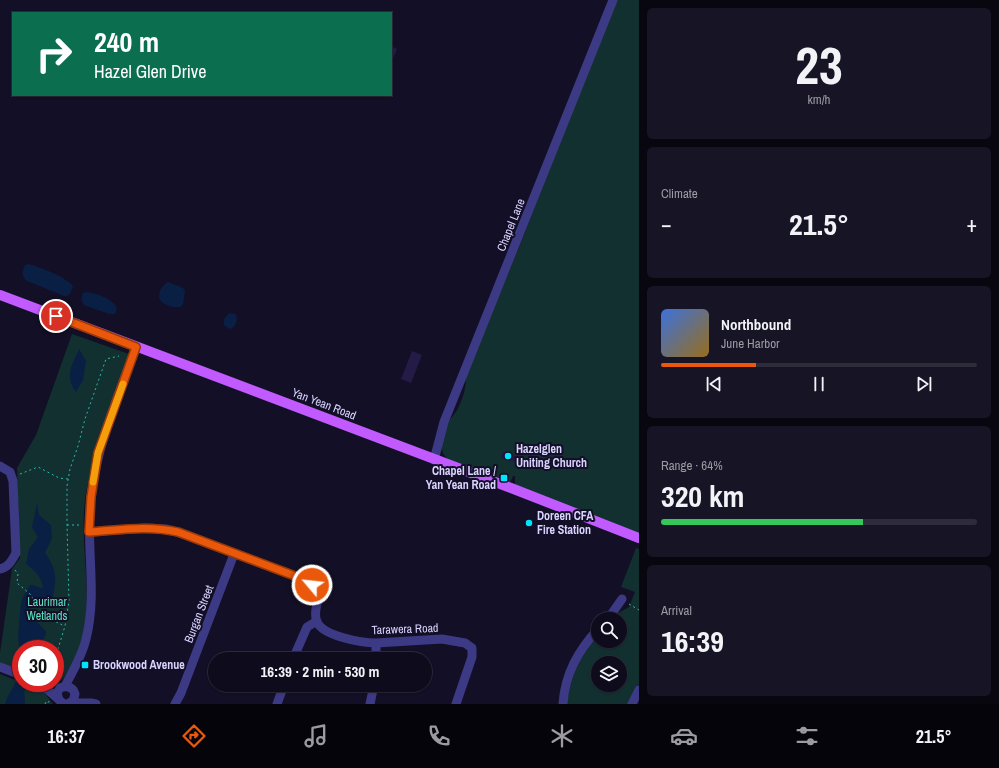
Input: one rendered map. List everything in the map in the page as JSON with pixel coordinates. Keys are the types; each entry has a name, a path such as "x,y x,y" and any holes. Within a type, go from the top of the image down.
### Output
{"main road":[{"name":"Yan Yean Road","path":"0,295 639,538"}],"street":[{"name":"Chapel Lane","path":"434,460 444,422 613,0"},
{"path":"94,703 70,687 64,686 76,666 86,641 92,586 89,528 91,497 98,453 136,347"},
{"path":"0,466 11,475 14,481 16,553 12,561 4,567"},
{"path":"89,528 166,529 189,536 303,579 312,585 318,596 316,614 317,622 306,628 297,652"},
{"name":"Burgan Street","path":"175,704 181,693 234,554"},
{"path":"613,612 622,599"},
{"name":"Tarawera Road","path":"317,622 321,627 337,635 358,641 376,643 451,640 469,645 472,648 472,657 456,704"},
{"path":"563,704 565,689 574,662 581,649 591,638"},
{"path":"376,643 376,652"},
{"path":"65,703 74,699 73,680 76,666"},
{"path":"0,667 12,671"},
{"path":"632,704 639,690"},
{"path":"51,692 65,703 94,703"},
{"path":"58,692 57,696 65,703"},
{"path":"276,704 281,692"},
{"path":"370,704 373,692"}],"path":[{"path":"61,640 65,626 69,601 67,486 70,468 106,359 119,356"},
{"path":"11,475 38,467 59,478 68,479"},
{"path":"67,525 89,528"},
{"path":"4,567 16,570 18,574 17,583 30,594 41,611 47,617 65,626"},
{"path":"622,599 639,610"}],"green space":[{"path":"616,0 639,0 639,534 515,485 515,476 513,476 509,483 492,475 453,462 445,456 441,443 445,429 461,402 466,384 466,376 520,245"},
{"name":"Laurimar Wetlands","path":"72,334 129,354 100,437 87,488 84,512 84,535 87,605 84,628 78,651 64,678 64,640 12,640 12,668 0,663 0,653 12,569 20,558 17,468 36,435"},
{"path":"636,548 639,549 639,684 628,704 567,704 573,676 581,659 591,645 591,648 627,648 627,612 620,612 629,607 635,592 621,587"},
{"path":"0,674 12,679 12,692 44,692 53,704 0,704"}],"water":[{"path":"28,264 60,276 66,280 73,287 70,294 64,296 27,281 23,276 23,272 25,265"},
{"path":"168,282 183,288 185,291 183,304 181,307 168,306 160,300 160,291"},
{"path":"86,292 98,295 115,304 117,308 115,314 109,314 84,305 82,298 83,293"},
{"path":"229,313 236,314 237,319 235,325 229,329 224,325 224,319"},
{"path":"79,349 86,361 83,380 76,392 70,381 70,370"},
{"path":"37,503 39,515 51,525 52,538 45,553 53,566 55,573 55,585 51,607 34,600 28,607 35,620 46,631 43,640 19,640 21,603 23,597 30,585 41,588 43,587 37,574 26,564 29,549 38,537 32,527"},
{"path":"12,689 12,692 24,692 25,704 5,704"}],"building":[{"path":"392,46 397,49 392,62"},
{"path":"412,351 422,355 411,383 401,379"},
{"name":"Hazelglen Uniting Church","path":"503,451 517,457 515,462 500,458"}],"slow traffic":[{"path":"93,482 98,453 123,384"}],"place":[{"name":"Hazelglen Uniting Church","path":"508,456"},
{"name":"Chapel Lane / Yan Yean Road","path":"504,478"},
{"name":"Doreen CFA Fire Station","path":"529,523"},
{"name":"Brookwood Avenue","path":"85,665"}],"route":[{"path":"56,316 136,347 98,453 91,497 89,532 147,528 166,529 189,536 303,579 312,585"}]}
